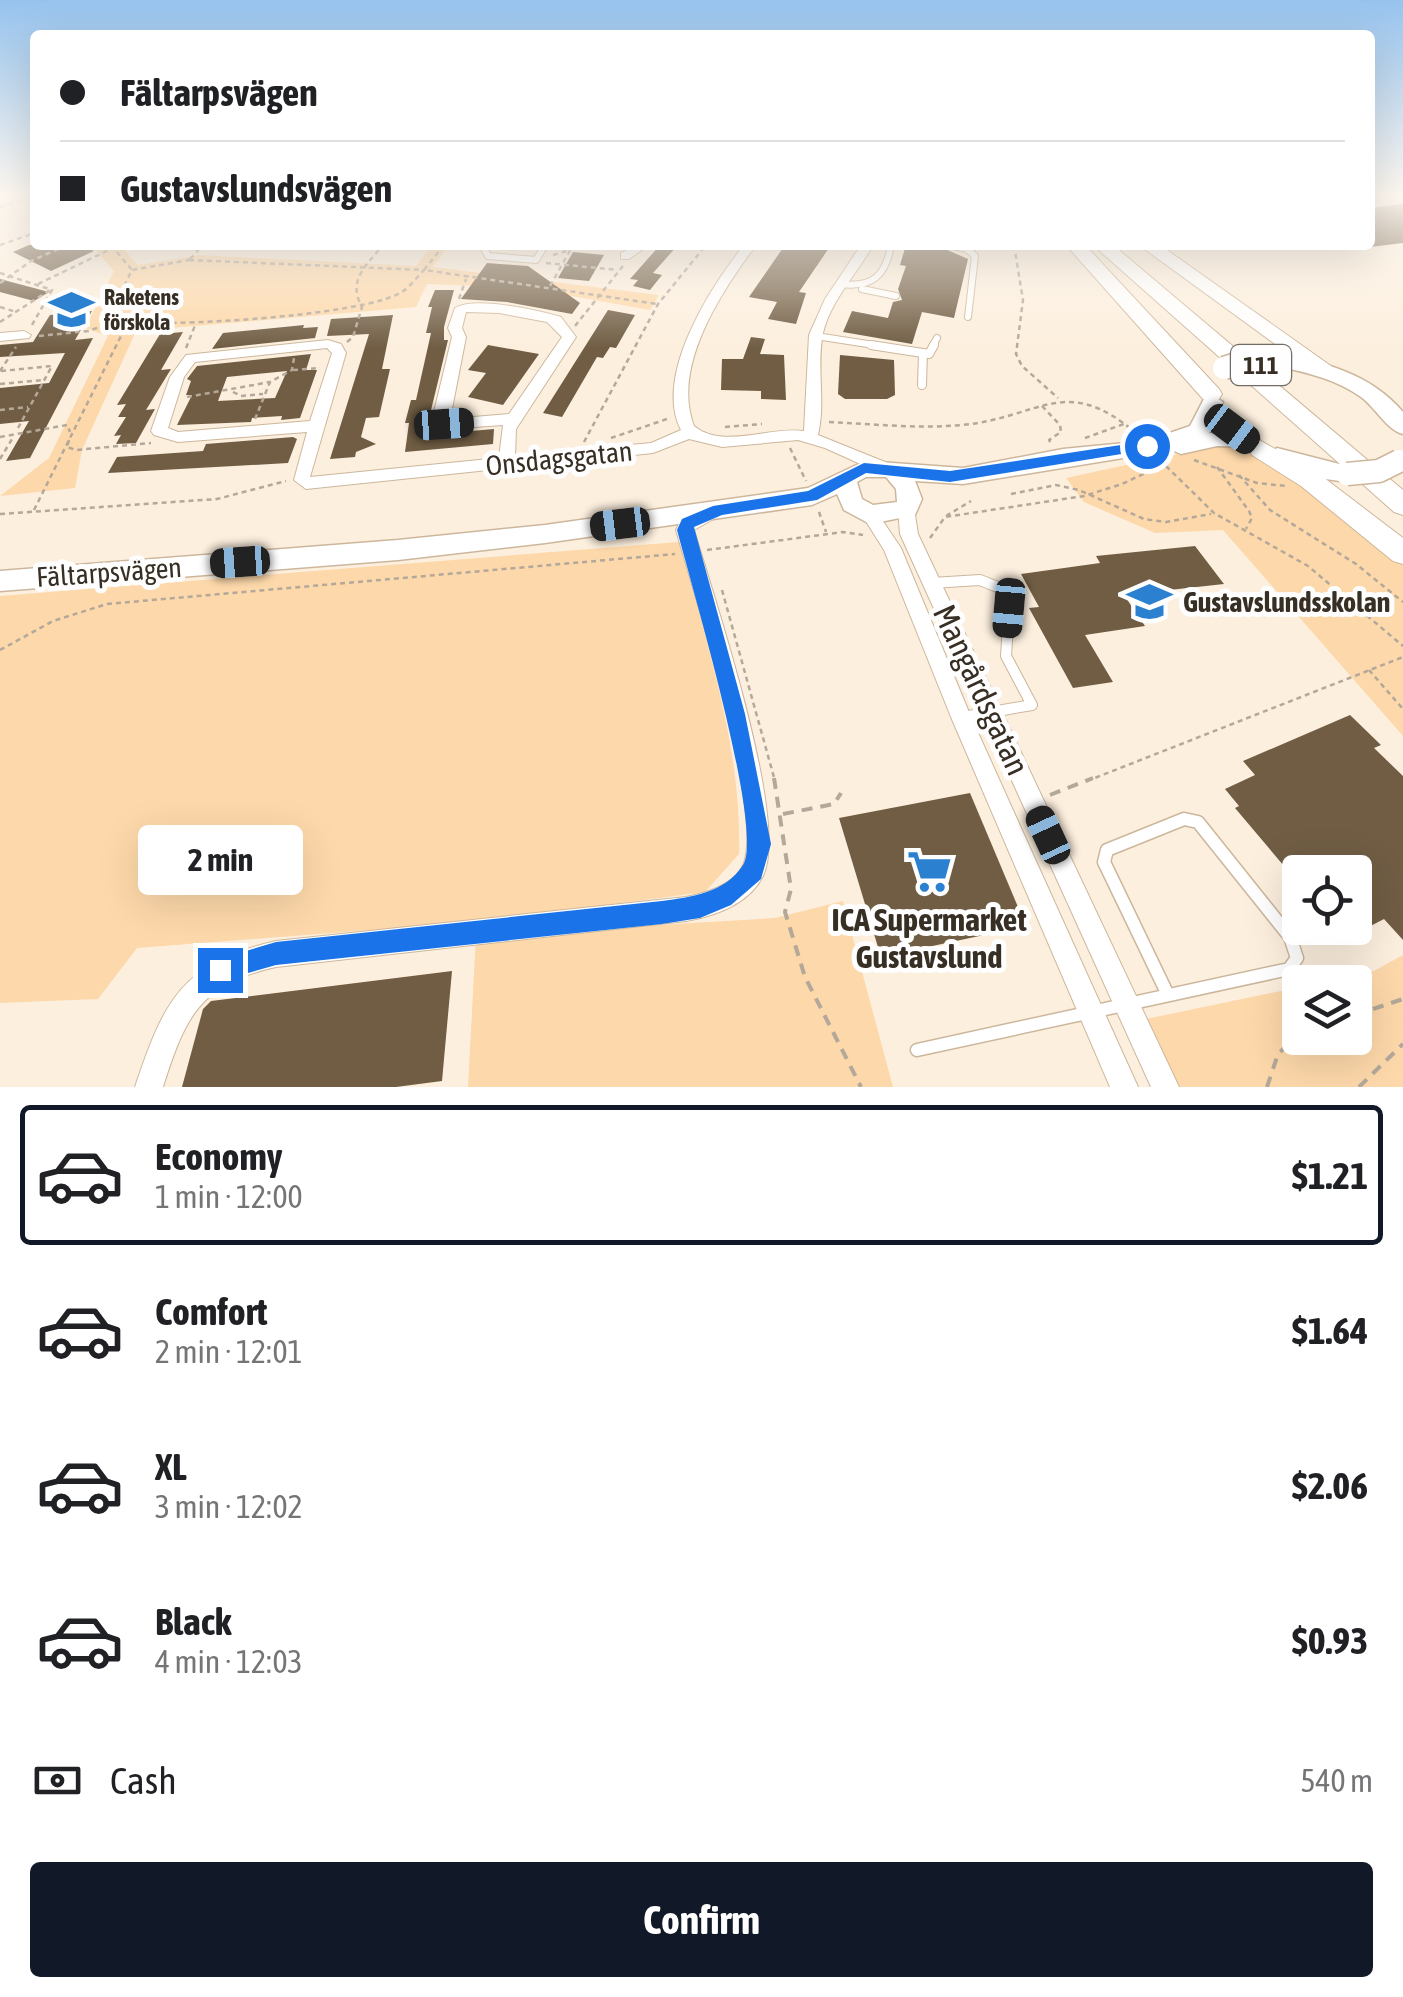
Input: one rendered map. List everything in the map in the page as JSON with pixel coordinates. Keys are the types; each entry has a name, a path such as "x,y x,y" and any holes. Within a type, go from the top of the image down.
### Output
{"main road":[{"path":"1079,250 1212,398 1220,415 1255,446 1310,480 1403,554"},
{"name":"111","path":"1108,250 1403,505"},
{"name":"111","path":"1128,250 1402,466"},
{"path":"1155,250 1327,371 1364,389 1402,420"},
{"path":"1327,371 1276,360 1246,360 1224,368 1212,381 1212,398 1202,427 1192,434 1170,441 950,477 864,468 846,477 849,499 866,514 908,506 944,492 1201,442 1255,446 1318,470 1348,474 1402,466"},
{"path":"1364,389 1403,395"},
{"path":"889,470 907,487 908,506"},
{"name":"Fältarpsvägen","path":"819,514 846,477"},
{"name":"Fältarpsvägen","path":"398,550 719,510 819,514"},
{"name":"Fältarpsvägen","path":"0,580 398,550 529,546 685,530 780,513 866,514"}],"street":[{"path":"625,256 635,250"},
{"path":"747,250 702,317 687,358 686,424 701,438 719,441 783,429 889,470"},
{"path":"846,477 818,441 814,421 816,336 848,286 865,250"},
{"path":"507,464 508,429 569,338 548,318 499,309 461,308 456,328 459,337 441,416 444,424 514,419"},
{"path":"301,476 340,353 336,347 191,358 182,364 159,432 165,436 314,426"},
{"name":"Onsdagsgatan","path":"301,476 314,484 652,448 686,424"},
{"name":"Mangårdsgatan","path":"908,506 908,534 1165,1087"},
{"path":"148,1087 178,1011 204,981 229,965 276,954 700,907 723,898 747,878 758,860 757,822 723,662 685,530 695,519 719,510"},
{"name":"Mangårdsgatan","path":"866,514 892,548 961,717 1124,1087"}],"lane":[{"path":"487,250 494,258 530,261 536,260 542,250"},
{"path":"872,250 887,255"},
{"path":"848,286 866,286 878,277 889,261 890,250"},
{"path":"961,250 975,256 968,317"},
{"path":"848,286 896,296"},
{"path":"816,336 929,354 937,338"},
{"path":"922,385 923,353"},
{"path":"932,583 989,580 1004,592 1009,608 1005,651 1032,705 961,717"},
{"path":"918,1050 1289,969 1298,958 1290,937 1198,822 1184,819 1108,850 1104,862 1168,995"}],"path":[{"path":"0,282 30,261 55,250"},
{"path":"38,284 106,250"},
{"path":"115,250 132,270"},
{"path":"189,260 199,250"},
{"path":"336,347 353,337 362,307 353,284 379,250"},
{"path":"14,339 96,330 116,321 126,325 197,322 362,307 403,292 440,250"},
{"path":"549,288 571,250"},
{"path":"686,424 581,448 658,304 702,250"},
{"path":"1015,250 1024,318 1016,354 1022,366 1060,400"},
{"path":"565,331 580,322 625,256"},
{"path":"132,270 189,260 366,266 424,270 658,304"},
{"path":"530,261 618,270"},
{"path":"116,321 113,308 132,270"},
{"path":"0,273 52,290"},
{"path":"461,308 456,305 467,277"},
{"path":"0,322 52,290"},
{"path":"0,459 52,366 0,371 14,339 52,290"},
{"path":"0,308 14,311"},
{"path":"191,358 186,347 197,322"},
{"path":"34,510 126,325"},
{"path":"292,370 297,347"},
{"path":"170,398 232,392 242,385 270,382 292,370 334,368"},
{"path":"0,384 45,380"},
{"path":"250,430 270,382"},
{"path":"232,392 238,396 265,394"},
{"path":"814,421 968,424 1060,400 1096,406 1126,423 1144,442"},
{"path":"1041,406 1060,424 1060,432 1049,440 1051,443"},
{"path":"0,410 31,407"},
{"path":"1112,427 1126,423"},
{"path":"16,431 67,426 67,447 76,450 148,445 165,436"},
{"path":"717,427 783,429 819,514"},
{"path":"0,437 14,436"},
{"path":"1166,466 1214,513 1308,566 1403,646"},
{"path":"1217,467 1220,478 1248,507 1252,518 1246,530"},
{"path":"1239,474 1243,484 1275,511 1342,554 1403,602"},
{"path":"0,514 218,499 301,476"},
{"path":"1012,494 1044,486 1072,488 1144,519 1166,522 1214,513"},
{"path":"945,517 952,509 972,502"},
{"path":"1033,802 1403,657"},
{"path":"1368,670 1403,709"},
{"path":"781,814 834,804 841,793"},
{"path":"785,912 805,977 861,1087"},
{"path":"1372,1010 1403,1000"},
{"path":"1359,1087 1403,1044"},
{"path":"1267,1087 1282,1050"}],"shaded area":[{"path":"95,250 124,250 138,265 199,255 416,266 428,250 445,250 433,267 659,295 650,310 526,288 427,284 416,307 136,331 82,450 75,488 0,496 49,458 108,336 85,328 114,271"},
{"path":"1223,444 1247,450 1295,475 1403,561 1403,736 1223,530 1155,533 1084,502 1066,478"},
{"path":"679,542 721,696 738,814 739,854 705,892 476,922 137,948 98,999 0,1003 0,596"},
{"path":"843,901 893,1087 468,1087 476,936 775,918"},
{"path":"1403,955 1403,1087 1178,1087 1146,1019 1282,991 1282,1055 1372,1055 1374,971"}],"building":[{"path":"25,247 94,251 51,271 13,252"},
{"path":"656,250 674,250 653,273 662,275 650,290 633,286 638,280 630,279"},
{"path":"782,250 828,250 799,292 806,293 796,324 768,319 777,302 749,297"},
{"path":"904,250 948,250 968,259 954,318 922,312 912,344 843,332 852,311 888,318 893,302 902,300 898,289 906,266 900,265"},
{"path":"573,252 604,255 589,281 558,278"},
{"path":"487,263 528,266 580,303 572,314 507,302 461,299"},
{"path":"0,279 49,292 34,301 0,292"},
{"path":"435,290 454,290 444,327 444,340 448,340 425,435 494,429 493,444 405,452 409,423 405,423 411,400 416,400 431,333 426,333 432,307 428,307"},
{"path":"608,310 635,315 616,348 610,347 603,358 597,357 562,417 543,413"},
{"path":"92,311 75,340 93,338 30,458 6,461 29,421 0,424 0,388 49,383 65,353 0,357 0,345 33,342 50,315"},
{"path":"393,315 382,369 390,369 379,417 366,418 361,437 376,444 356,452 355,457 330,459 369,334 327,336 331,319"},
{"path":"304,325 303,328 318,327 315,338 212,349 223,333"},
{"path":"183,332 161,370 171,369 146,410 155,409 136,443 116,444 121,435 114,436 126,417 118,417 126,404 117,405 160,334"},
{"path":"751,337 765,339 760,354 784,355 786,400 761,399 761,391 721,390 722,359 743,359"},
{"path":"488,345 539,354 503,405 468,397 486,373 468,370"},
{"path":"311,354 306,370 317,370 300,418 281,420 282,416 252,418 251,422 177,425 192,395 186,395 191,381 187,379 197,366","holes":["287,371 275,398 218,401 227,377"]},
{"path":"840,355 894,360 895,395 887,399 845,399 838,394"},
{"path":"297,439 288,463 108,473 117,457 203,451 206,444"},
{"path":"1195,546 1224,584 1124,595 1145,626 1085,635 1113,682 1073,688 1029,608 1039,607 1021,574 1100,563 1096,556"},
{"path":"1350,715 1381,745 1374,748 1403,776 1403,940 1384,919 1372,925 1372,855 1282,855 1282,864 1235,808 1239,806 1225,789 1255,775 1243,761"},
{"name":"ICA Supermarket Gustavslund","path":"970,793 1026,926 881,957 839,818"},
{"path":"452,971 442,1081 396,1087 182,1087 203,1009 211,1001"}],"place":[{"name":"Raketens förskola","path":"71,310"},
{"name":"Gustavslundsskolan","path":"1150,602"},
{"name":"ICA Supermarket Gustavslund","path":"929,872"}],"route":[{"path":"220,970 259,956 662,912 700,907 723,898 753,871 760,844 736,714 685,530 688,523 719,510 825,492 857,469 884,468 919,476 950,477 1147,446"}]}
